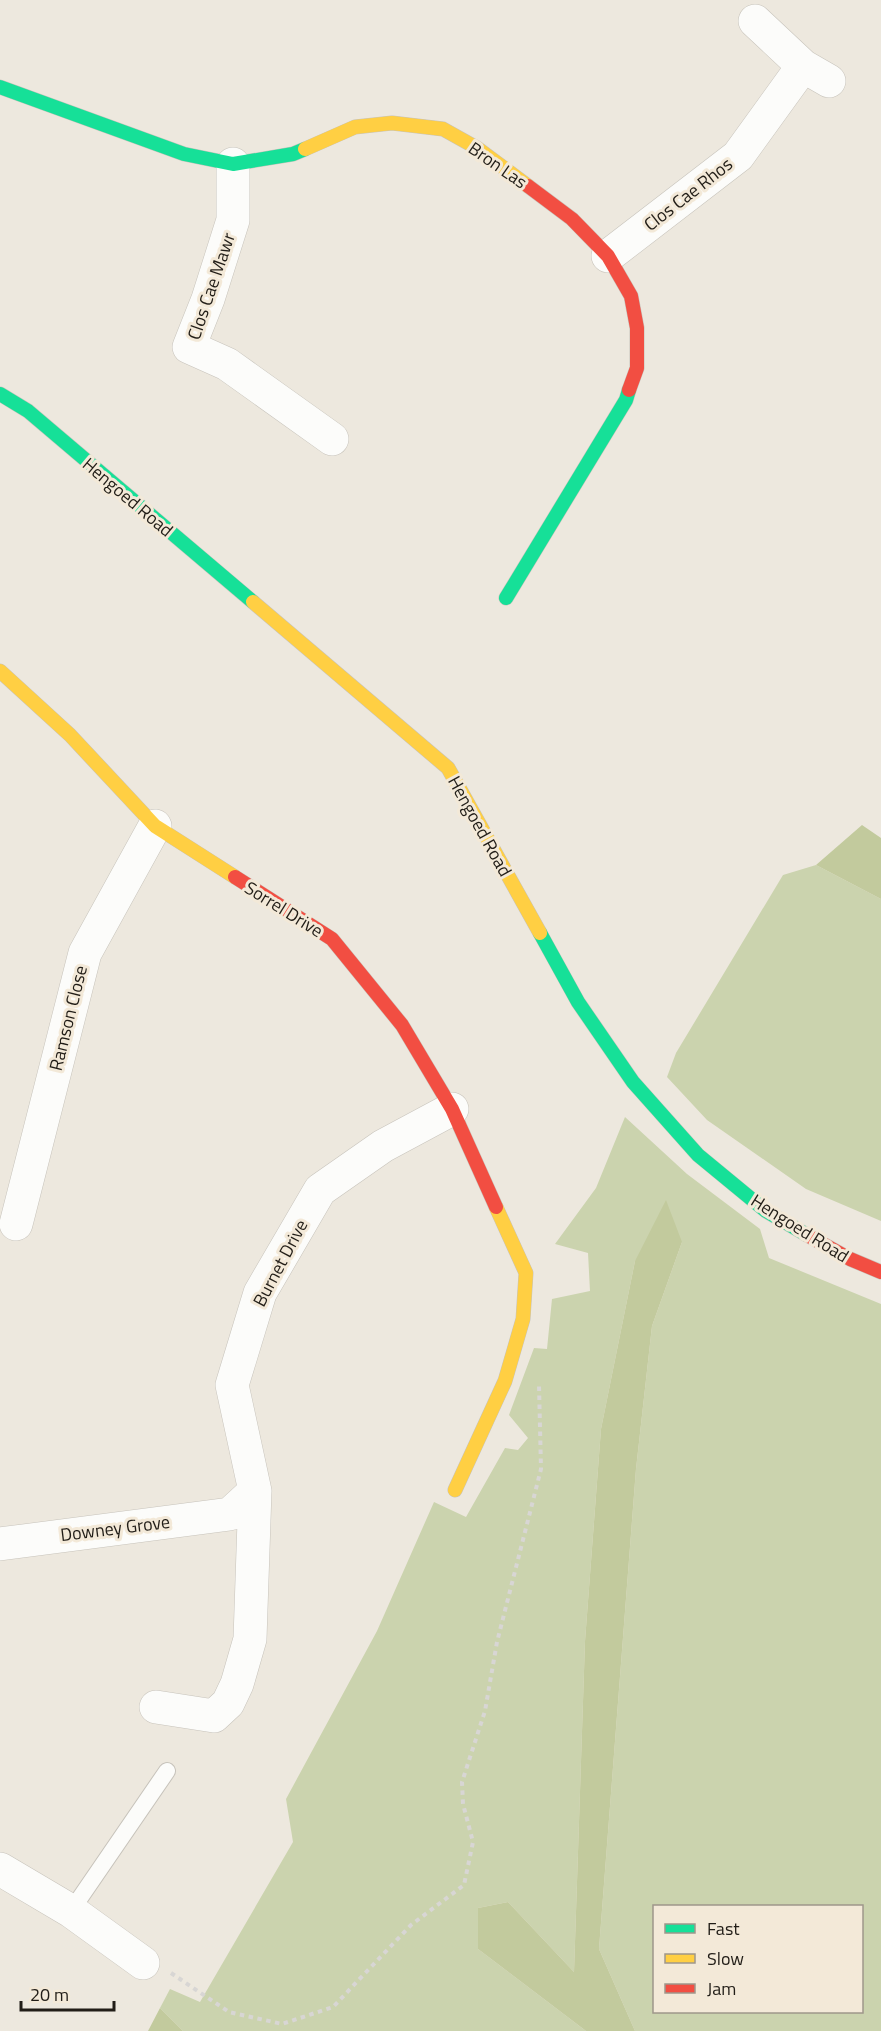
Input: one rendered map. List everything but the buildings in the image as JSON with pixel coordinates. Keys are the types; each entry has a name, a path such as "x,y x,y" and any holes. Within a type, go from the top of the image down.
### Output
{"street":[{"name":"Clos Cae Rhos","path":"608,256 738,156 816,74 755,21"},
{"name":"Bron Las","path":"0,87 184,154 233,164 293,154 355,127 392,123 443,129 477,148 572,219 608,256 631,296 637,328 637,368 626,400 506,598"},
{"name":"Clos Cae Mawr","path":"233,164 233,220 208,299 189,347 226,364 332,439"},
{"name":"Hengoed Road","path":"0,394 28,411 448,768 578,1002 633,1083 698,1155 766,1211 850,1259 881,1272"},
{"name":"Sorrel Drive","path":"0,671 70,735 155,826 332,939 402,1025 452,1109 526,1273 523,1319 505,1381 455,1490"},
{"name":"Ramson Close","path":"16,1224 85,953 155,826"},
{"name":"Burnet Drive","path":"156,1707 214,1716 228,1703 237,1684 250,1639 255,1491 232,1385 260,1293 320,1190 382,1146 452,1109"},
{"name":"Downey Grove","path":"0,1544 230,1514 255,1491"},
{"path":"0,1869 71,1911 157,1968"}],"lane":[{"path":"71,1911 167,1771"}],"path":[{"path":"157,1968 229,2012 282,2024 333,2007 411,1924 464,1885 473,1842 464,1804 462,1782 484,1711 497,1642 541,1469 539,1384"}],"green space":[{"path":"862,825 881,838 881,899 816,865"},
{"path":"816,865 881,899 881,1221 806,1189 707,1120 667,1077 676,1053 783,875"},
{"path":"625,1117 687,1174 760,1229 769,1258 881,1304 881,2031 635,2031 599,1949 636,1469 652,1326 682,1242 635,1261 601,1429 585,1641 574,1972 508,1902 478,1908 478,1949 586,2031 183,2031 160,2008 170,1989 200,2002 293,1842 286,1799 377,1631 434,1502 466,1517 505,1448 518,1450 528,1438 509,1415 534,1348 547,1349 552,1299 590,1291 588,1253 555,1244 596,1188"},
{"path":"666,1200 682,1242 652,1326 636,1469 599,1949 635,2031 586,2031 478,1949 478,1908 508,1902 574,1972 585,1641 601,1429 635,1261"},
{"path":"160,2008 183,2031 148,2031"}],"traffic: fast":[{"path":"0,87 184,154 233,164 293,154 305,149"},
{"path":"506,598 626,400 629,390"},
{"path":"0,394 28,411 253,602"},
{"path":"540,933 578,1002 633,1082 698,1155 766,1211 807,1235"}],"traffic: slow":[{"path":"305,149 355,127 392,123 443,129 477,148 528,186"},
{"path":"253,602 448,768 540,933"},
{"path":"0,671 70,735 155,826 235,877"},
{"path":"455,1490 505,1381 523,1319 526,1273 496,1207"}],"traffic: jam":[{"path":"528,186 572,219 608,256 631,296 637,328 637,368 629,390"},
{"path":"235,877 332,939 402,1025 452,1109 496,1207"},
{"path":"807,1235 850,1259 881,1272"}]}
